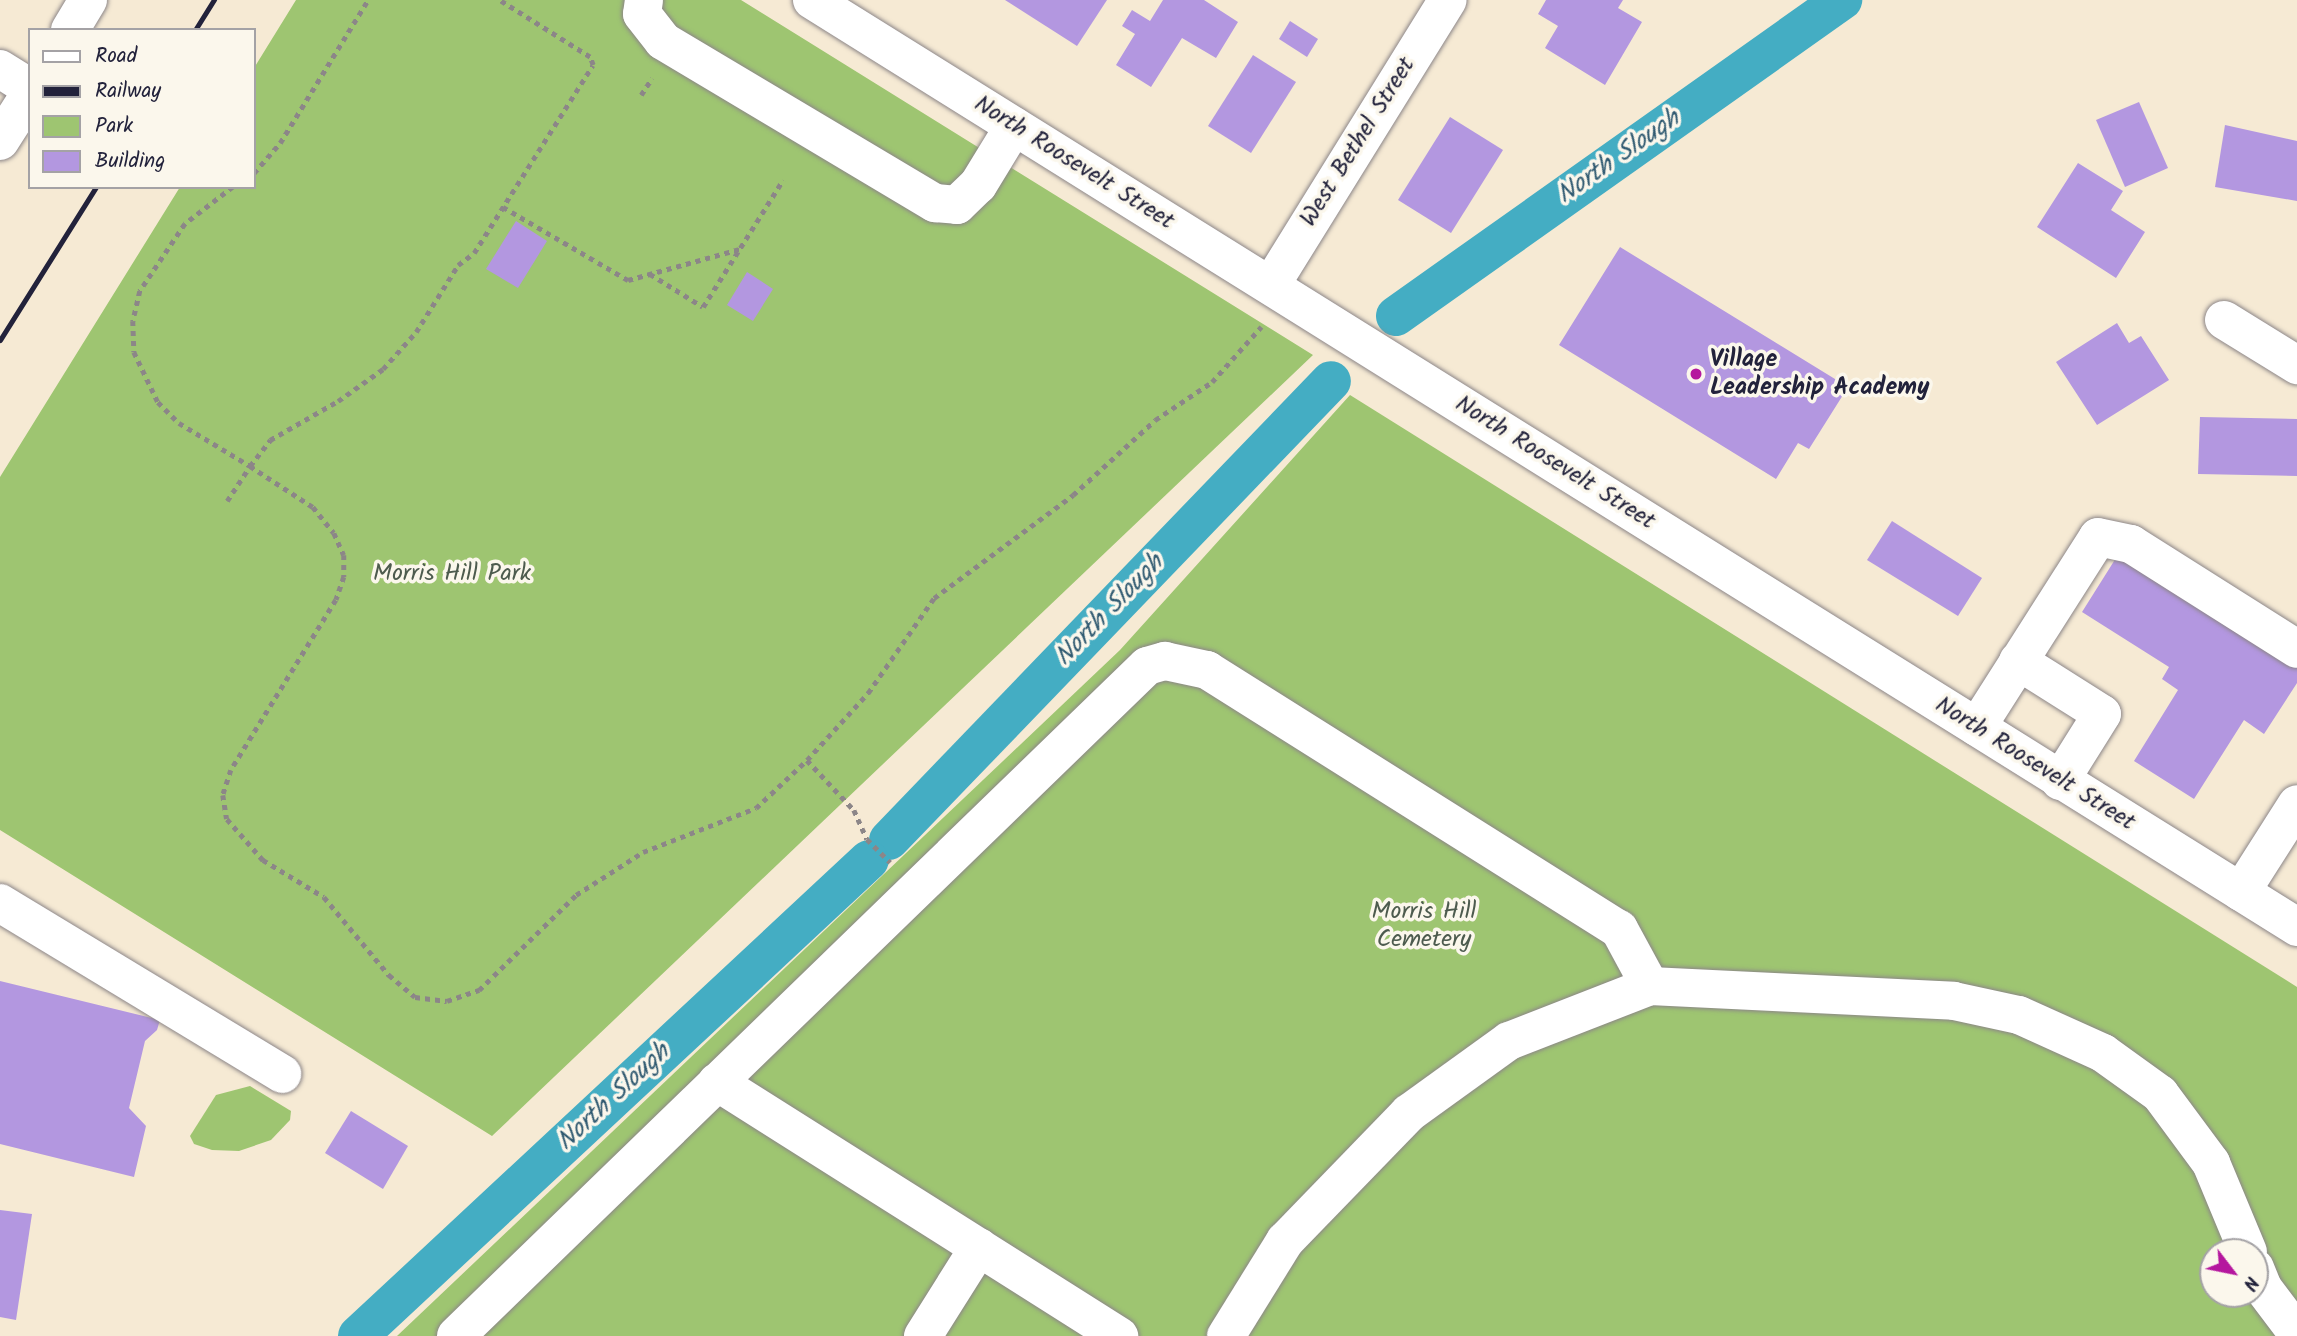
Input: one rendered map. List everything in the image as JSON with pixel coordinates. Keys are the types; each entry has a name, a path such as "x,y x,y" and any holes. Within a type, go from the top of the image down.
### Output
{"street":[{"path":"71,28 88,0"},
{"path":"644,0 642,14 663,41 935,202 957,205 978,185 1014,126"},
{"name":"North Roosevelt Street","path":"812,0 1014,126 1269,302 1977,727 2297,927"},
{"name":"West Bethel Street","path":"1269,302 1448,0"},
{"path":"0,69 28,87"},
{"path":"0,141 28,97"},
{"path":"2224,320 2297,365"},
{"path":"1977,727 2098,537 2131,544 2297,649"},
{"path":"2018,661 2102,714 2060,781"},
{"path":"456,1336 1147,666 1165,662 1207,670 1619,929 1650,986"},
{"path":"2241,892 2297,804"},
{"path":"0,903 282,1074"},
{"path":"1226,1336 1285,1241 1409,1113 1509,1041 1650,986 1954,1001 2019,1015 2103,1052 2160,1094 2211,1163 2242,1238"},
{"path":"717,1082 1119,1336"},
{"path":"923,1336 979,1247"},
{"path":"2269,1296 2297,1334"}],"path":[{"path":"256,171 280,143 368,0"},
{"path":"227,501 270,440 338,401 383,369 416,332 458,265 474,253 593,65 590,57 499,0"},
{"path":"650,274 703,307 783,180"},
{"path":"230,189 185,224 140,291 133,321 134,342 142,375 158,402 179,422 313,507 334,533 344,555 344,577 336,600 231,770 223,795 226,819 263,860 324,897 389,975 415,996 447,1001 479,990 576,895 643,852 756,808 807,761 868,693 933,598 1073,495 1155,420 1212,382 1269,302"},
{"path":"503,207 628,280 740,249"},
{"path":"807,761 854,810 867,839 918,890"}],"green space":[{"name":"Morris Hill Park","path":"296,0 741,0 1313,355 492,1136 0,830 0,477 179,189 256,189 256,65"},
{"name":"Morris Hill Cemetery","path":"1350,395 2297,987 2297,1336 397,1336 1120,650"},
{"path":"250,1086 291,1111 290,1120 271,1140 239,1151 212,1150 194,1144 190,1136 216,1095"}],"building":[{"path":"1005,0 1107,0 1077,46"},
{"path":"1163,0 1204,0 1238,22 1216,58 1182,38 1151,87 1116,65 1135,34 1122,26 1132,10 1150,21"},
{"path":"1546,0 1623,0 1618,8 1642,22 1605,85 1545,48 1558,26 1538,14"},
{"path":"1290,21 1318,39 1307,57 1279,39"},
{"path":"1253,55 1296,82 1251,153 1208,126"},
{"path":"2139,102 2168,168 2125,187 2096,120"},
{"path":"1450,117 1503,150 1451,233 1398,200"},
{"path":"2225,125 2297,141 2297,201 2215,187"},
{"path":"2078,163 2123,191 2111,210 2145,232 2116,278 2037,227"},
{"path":"516,221 547,241 518,288 486,269"},
{"path":"1620,247 1848,387 1809,449 1798,443 1776,479 1559,345"},
{"path":"747,272 773,289 753,321 727,305"},
{"path":"2117,323 2129,343 2141,336 2169,380 2097,425 2056,362"},
{"path":"2200,417 2297,419 2297,476 2198,474"},
{"path":"1892,521 1982,578 1958,616 1867,560"},
{"path":"2121,550 2297,661 2297,683 2264,734 2244,720 2194,799 2134,761 2178,690 2162,679 2169,667 2082,612"},
{"path":"0,981 160,1020 157,1030 145,1041 129,1108 146,1126 134,1177 0,1144"},
{"path":"351,1111 408,1146 383,1189 325,1153"},
{"path":"0,1210 32,1214 16,1320 0,1317"}],"waterway":[{"name":"North Slough","path":"1396,316 1842,0"},
{"name":"North Slough","path":"889,840 1331,381"},
{"name":"North Slough","path":"358,1336 869,860"}],"railway":[{"path":"196,28 214,0"},
{"path":"0,340 95,189"}],"place":[{"name":"Village Leadership Academy","path":"1696,374"}]}
